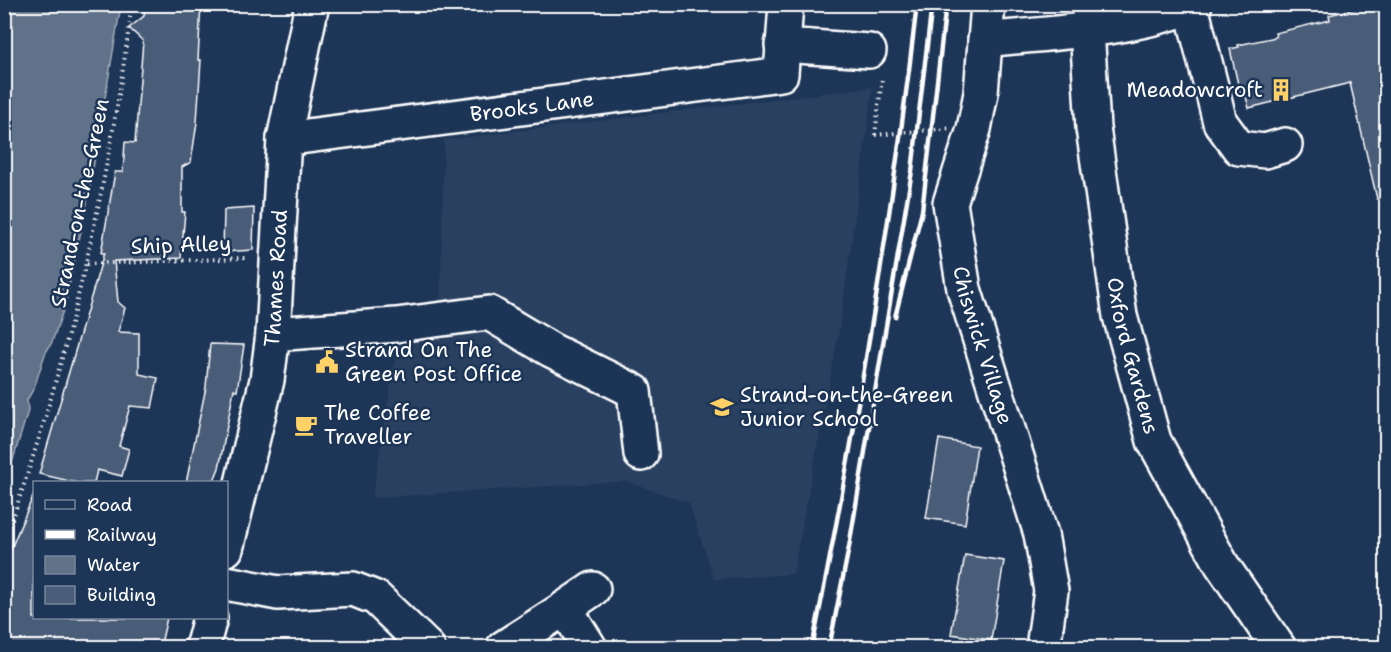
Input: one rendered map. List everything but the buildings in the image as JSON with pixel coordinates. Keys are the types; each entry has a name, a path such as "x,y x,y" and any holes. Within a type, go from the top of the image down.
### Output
{"street":[{"name":"Thames Road","path":"228,541 267,380 273,334 284,139 312,4"},
{"path":"781,60 786,4"},
{"name":"Chiswick Village","path":"987,4 981,93 974,129 950,203 964,289 1041,534 1051,591 1043,648"},
{"path":"985,40 1089,17 1157,17 1193,5 1220,122 1239,148 1265,151 1285,145"},
{"name":"Oxford Gardens","path":"1089,17 1093,128 1120,316 1154,441 1222,565 1279,648"},
{"name":"Brooks Lane","path":"284,139 781,60 870,51"},
{"path":"273,334 396,325 489,313 551,350 634,392 641,454"},
{"path":"228,583 278,593 353,589 376,598 428,648"},
{"path":"503,648 593,590"},
{"path":"565,608 590,648"},
{"path":"202,648 210,619"}],"path":[{"name":"Strand-on-the-Green","path":"4,542 19,502 87,264 132,4"},
{"path":"883,80 875,135 951,128"},
{"name":"Ship Alley","path":"87,264 277,257"}],"shaded area":[{"path":"873,87 839,332 793,574 714,579 689,503 626,481 372,498 401,322 440,320 444,140"}],"water":[{"path":"5,4 121,5 87,203 65,305 34,388 27,400 28,411 5,486"}],"railway":[{"path":"812,648 871,327 896,166 917,4"},
{"path":"829,648 849,547 912,171 932,4"},
{"path":"895,317 922,211 946,4"}],"place":[{"name":"Meadowcroft","path":"1281,90"},
{"name":"Strand On The Green Post Office","path":"327,362"},
{"name":"Strand-on-the-Green Junior School","path":"722,407"},
{"name":"The Coffee Traveller","path":"306,425"}]}
